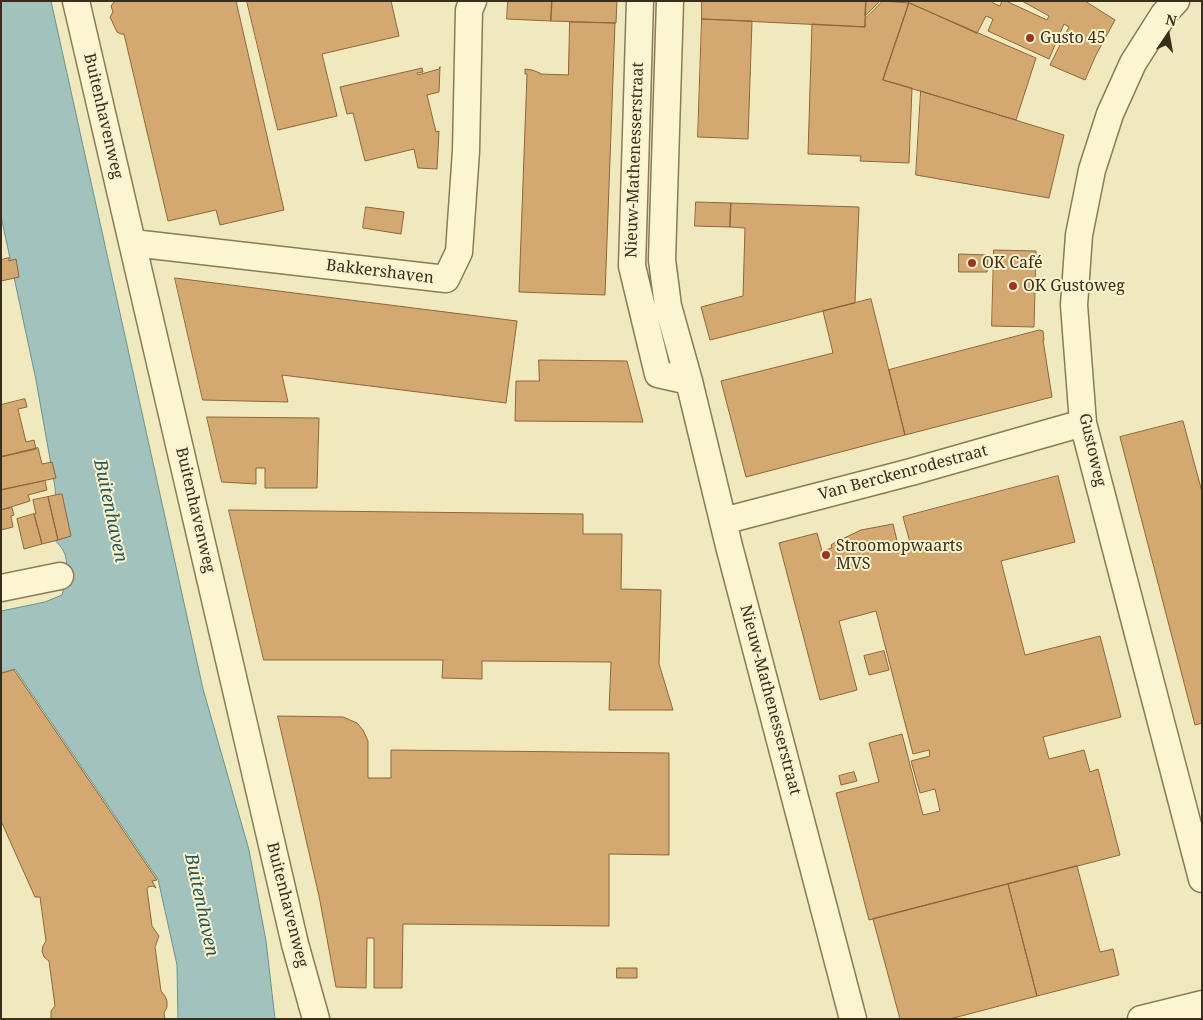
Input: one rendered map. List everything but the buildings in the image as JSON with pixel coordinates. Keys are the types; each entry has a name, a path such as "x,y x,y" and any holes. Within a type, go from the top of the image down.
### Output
{"street":[{"name":"Buitenhavenweg","path":"76,1 295,944 316,1019"},
{"name":"Nieuw-Mathenesserstraat","path":"640,1 632,266 658,374 689,381"},
{"name":"Nieuw-Mathenesserstraat","path":"670,1 662,260 668,306 853,1019"},
{"name":"Gustoweg","path":"1176,1 1164,14 1133,63 1110,114 1092,170 1078,241 1074,305 1083,423 1202,879"},
{"name":"Bakkershaven","path":"133,243 446,280 459,252 466,151 469,4"},
{"name":"Van Berckenrodestraat","path":"723,522 911,472 1083,423"},
{"path":"1,588 60,576"},
{"path":"1141,1019 1202,1004"}],"water":[{"name":"Buitenhaven","path":"1,1 51,1 203,689 249,850 266,941 275,1019 178,1019 177,965 158,879 15,669 1,673 1,611 45,602 62,595 67,566 63,550 55,540 58,533 55,487 36,380 1,216"}],"place":[{"name":"Gusto 45","path":"1030,38"},
{"name":"OK Café","path":"972,263"},
{"name":"OK Gustoweg","path":"1013,286"},
{"name":"Stroomopwaarts MVS","path":"826,555"}]}
